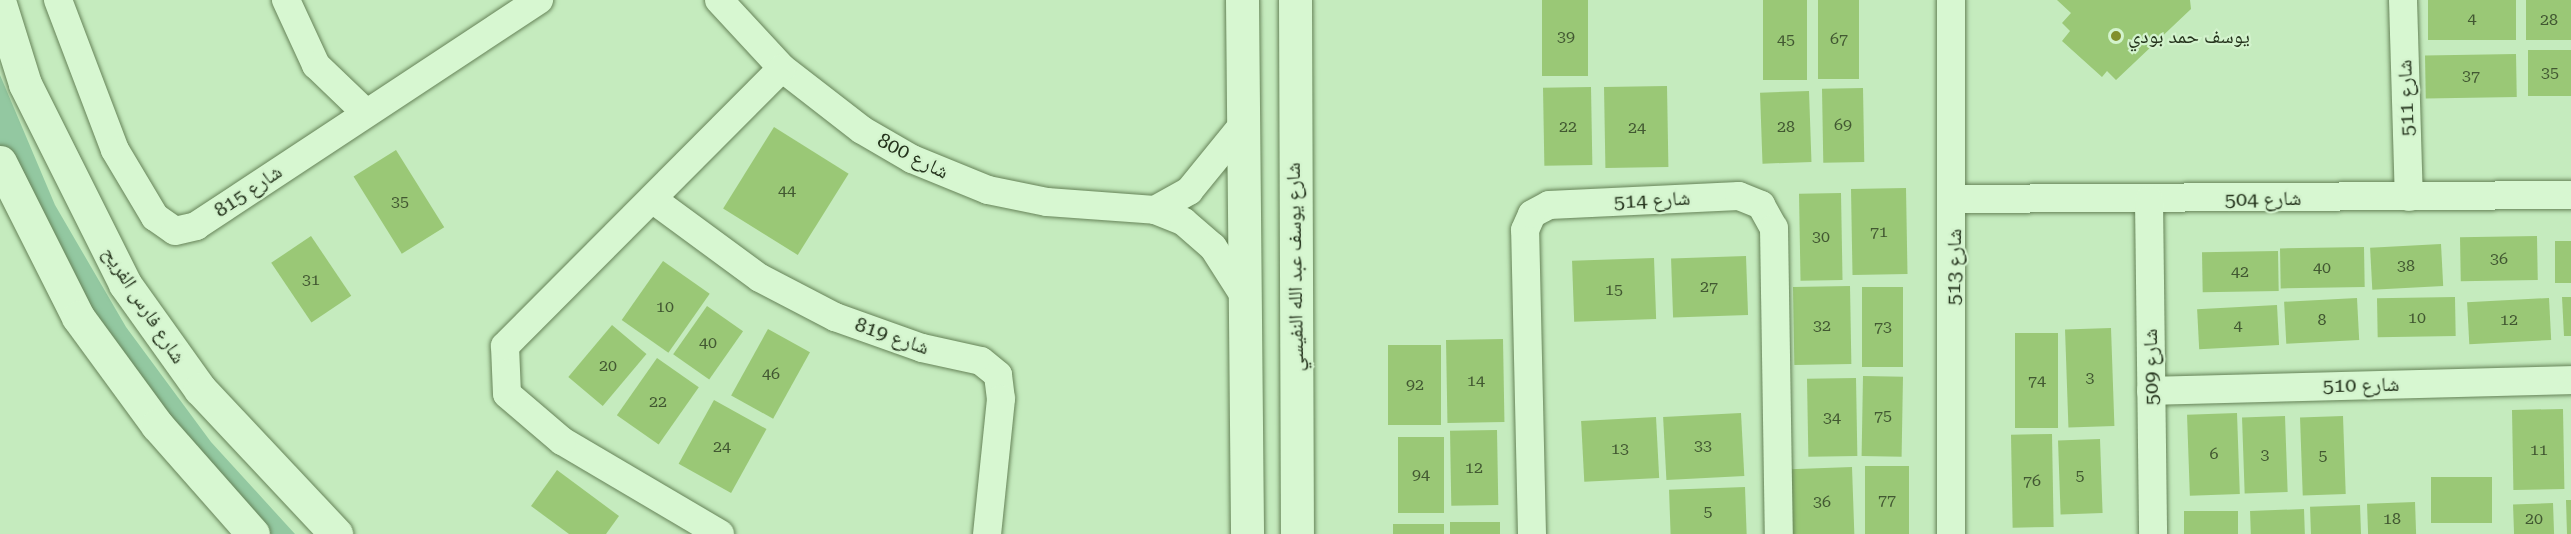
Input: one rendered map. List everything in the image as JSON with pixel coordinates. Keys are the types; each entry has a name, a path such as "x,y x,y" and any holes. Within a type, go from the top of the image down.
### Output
{"street":[{"name":"شارع 815","path":"58,0 115,150 155,217 175,231 196,226 528,3"},
{"path":"286,0 316,65 365,112"},
{"name":"شارع 800","path":"719,0 782,68 862,130 946,175 1047,202 1155,210 1184,222 1213,247 1243,294"},
{"path":"1242,0 1247,534"},
{"name":"شارع يوسف عبد الله النفيسي","path":"1295,0 1297,534"},
{"name":"شارع 513","path":"1951,534 1954,199 1952,0"},
{"name":"شارع 511","path":"2403,0 2409,197"},
{"name":"شارع فارس الفريح","path":"0,4 25,84 125,284 200,389 336,534"},
{"path":"720,534 562,441 507,393 505,346 655,201 782,68"},
{"path":"1155,210 1189,191 1242,126"},
{"path":"0,162 21,212"},
{"path":"0,180 21,212 85,326 157,425 253,534"},
{"name":"شارع 514","path":"1532,534 1525,230 1532,214 1549,205 1739,195 1761,205 1774,228 1779,534"},
{"name":"شارع 504","path":"1954,199 2150,200 2571,195"},
{"name":"شارع 509","path":"2150,200 2153,534"},
{"name":"شارع 819","path":"655,201 760,278 835,317 922,348 981,362 998,375 1001,399 987,534"},
{"name":"شارع 510","path":"2151,391 2571,380"}],"green space":[{"path":"0,75 55,205 126,327 211,442 295,534 258,534 133,386 0,147"}],"building":[{"path":"1542,0 1588,0 1588,76 1542,76"},
{"path":"1763,0 1807,0 1807,80 1763,80"},
{"path":"1818,0 1859,0 1859,79 1818,79"},
{"name":"يوسف حمد بودي","path":"2057,0 2190,0 2191,9 2116,80 2107,71 2102,77 2062,41 2070,31 2062,23 2071,13"},
{"path":"2428,0 2516,0 2516,40 2428,40"},
{"path":"2526,0 2571,0 2571,40 2526,40"},
{"path":"2528,50 2571,50 2571,96 2528,96"},
{"path":"2516,54 2517,97 2426,99 2425,56"},
{"path":"1667,86 1668,167 1605,168 1604,87"},
{"path":"1591,87 1592,165 1544,166 1543,88"},
{"path":"1863,88 1864,162 1823,163 1822,89"},
{"path":"1809,91 1811,162 1763,164 1760,93"},
{"path":"774,127 849,174 798,255 723,208"},
{"path":"396,150 444,227 402,254 354,176"},
{"path":"1906,188 1908,274 1853,275 1851,189"},
{"path":"1841,193 1843,280 1801,281 1799,194"},
{"path":"311,236 351,296 311,323 271,263"},
{"path":"2537,236 2538,280 2461,281 2460,237"},
{"path":"2555,241 2571,241 2571,283 2555,283"},
{"path":"2441,244 2443,286 2372,290 2370,248"},
{"path":"2364,247 2365,287 2281,288 2280,248"},
{"path":"2278,251 2279,291 2203,292 2202,252"},
{"path":"1746,256 1748,315 1673,318 1671,259"},
{"path":"1654,258 1656,319 1574,322 1572,261"},
{"path":"663,261 710,294 668,353 622,320"},
{"path":"1850,286 1851,364 1794,365 1793,287"},
{"path":"1862,287 1903,287 1903,367 1862,367"},
{"path":"2455,297 2456,336 2378,337 2377,298"},
{"path":"2562,297 2571,297 2571,336 2564,336"},
{"path":"2357,298 2359,340 2286,344 2284,302"},
{"path":"2549,298 2551,340 2469,344 2467,302"},
{"path":"2277,305 2279,345 2199,349 2197,309"},
{"path":"707,306 743,331 709,380 673,354"},
{"path":"612,325 646,354 603,406 568,377"},
{"path":"2111,328 2114,426 2068,428 2065,330"},
{"path":"768,329 810,352 773,419 731,395"},
{"path":"2015,333 2058,333 2058,428 2015,428"},
{"path":"1503,339 1504,422 1447,423 1446,340"},
{"path":"1388,345 1441,345 1441,425 1388,425"},
{"path":"657,358 699,387 659,445 617,415"},
{"path":"1863,376 1903,377 1902,457 1862,456"},
{"path":"1856,378 1857,456 1808,457 1807,379"},
{"path":"714,400 766,429 731,493 679,464"},
{"path":"2563,409 2564,489 2513,490 2512,410"},
{"path":"1741,413 1744,476 1666,480 1663,417"},
{"path":"2237,413 2240,494 2190,496 2187,415"},
{"path":"2285,416 2288,492 2245,493 2242,418"},
{"path":"2343,416 2346,494 2303,495 2300,418"},
{"path":"1656,417 1659,478 1584,482 1581,421"},
{"path":"1497,430 1498,505 1451,506 1450,431"},
{"path":"2052,434 2054,527 2013,528 2011,435"},
{"path":"1398,437 1444,437 1444,513 1398,513"},
{"path":"2100,439 2103,513 2061,514 2058,440"},
{"path":"1865,466 1909,466 1909,534 1865,534"},
{"path":"1852,467 1854,534 1792,534 1790,469"},
{"path":"557,470 619,516 606,534 569,534 531,506"},
{"path":"2431,477 2492,477 2492,523 2431,523"},
{"path":"1745,487 1747,534 1671,534 1669,490"},
{"path":"2566,500 2571,500 2571,534 2567,534"},
{"path":"2415,502 2416,534 2368,534 2367,504"},
{"path":"2553,503 2554,534 2514,534 2513,504"},
{"path":"2360,505 2361,534 2311,534 2310,507"},
{"path":"2304,509 2305,534 2251,534 2250,511"},
{"path":"2184,511 2238,511 2238,534 2184,534"},
{"path":"1450,522 1500,522 1500,534 1450,534"},
{"path":"1393,524 1444,524 1444,534 1393,534"}],"place":[{"name":"يوسف حمد بودي","path":"2116,36"}]}
